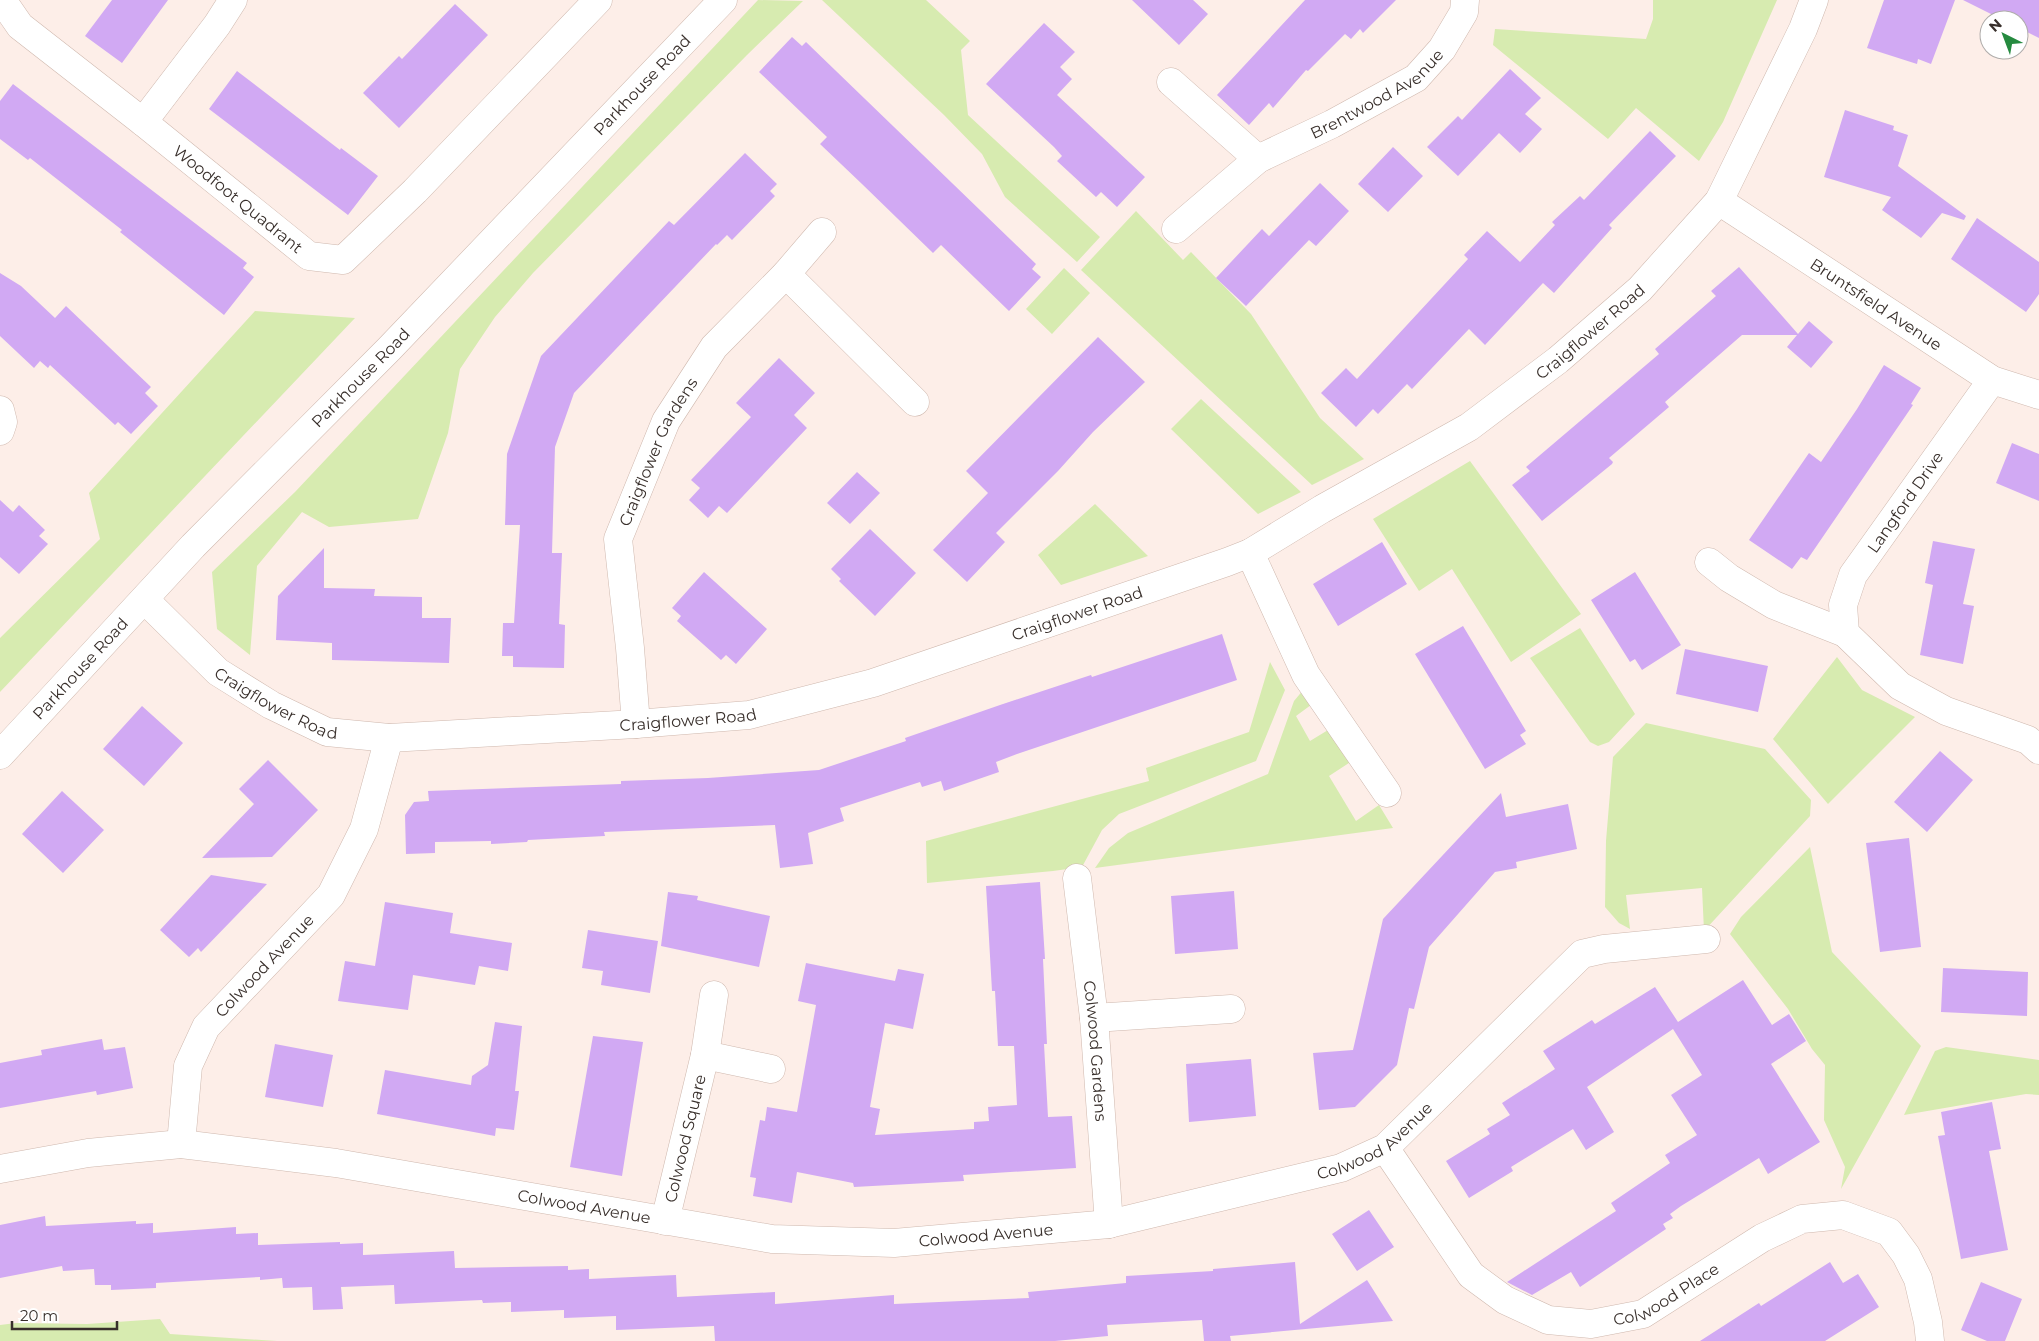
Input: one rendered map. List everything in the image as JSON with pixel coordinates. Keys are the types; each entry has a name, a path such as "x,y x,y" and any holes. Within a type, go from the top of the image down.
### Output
{"street":[{"name":"Woodfoot Quadrant","path":"2,0 20,26 309,256 343,260 415,191 598,0"},
{"path":"143,122 218,26 233,0"},
{"name":"Parkhouse Road","path":"0,755 193,546 389,349 723,0"},
{"name":"Brentwood Avenue","path":"1176,229 1258,159 1332,124 1416,78 1442,49 1464,12 1464,0"},
{"name":"Craigflower Road","path":"145,600 218,672 271,705 327,732 389,738 636,724 749,715 872,683 1227,562 1250,552 1469,427 1558,360 1640,289 1719,201 1803,29 1814,0"},
{"path":"1171,82 1258,159"},
{"name":"Bruntsfield Avenue","path":"1719,201 1992,380 2039,396"},
{"name":"Craigflower Gardens","path":"636,724 618,539 666,421 714,347 786,274 822,232"},
{"path":"786,274 915,402"},
{"name":"Langford Drive","path":"1845,633 1843,605 1854,575 1992,380"},
{"path":"0,410 3,422 0,431"},
{"path":"1250,552 1306,675 1387,793"},
{"path":"1709,562 1729,578 1774,605 1845,633 1900,686 1946,711 2028,740 2039,750"},
{"name":"Colwood Avenue","path":"181,1144 188,1066 206,1027 331,895 364,829 389,738"},
{"name":"Colwood Gardens","path":"1078,878 1094,1018 1109,1224"},
{"name":"Colwood Avenue","path":"0,1168 88,1153 181,1144 336,1163 772,1239 894,1244 1109,1224 1340,1168 1385,1148 1582,954 1604,949 1706,938"},
{"name":"Colwood Square","path":"665,1221 705,1055 714,995"},
{"path":"1094,1018 1231,1009"},
{"name":"Colwood Square","path":"705,1055 771,1069"},
{"name":"Colwood Place","path":"1385,1148 1470,1275 1505,1300 1548,1320 1591,1324 1643,1314 1762,1238 1802,1218 1843,1215 1889,1232 1906,1255 1918,1279 1928,1322 1930,1341"}],"green space":[{"path":"758,0 803,1 747,55 533,273 495,317 460,369 448,433 418,519 329,527 302,512 257,566 250,655 217,629 212,572 295,492"},
{"path":"822,0 926,0 970,41 961,50 968,115 1100,237 1077,262 1005,197 982,154 944,115"},
{"path":"1653,0 1777,0 1723,122 1699,161 1636,108 1608,139 1493,45 1495,29 1646,39 1653,19"},
{"path":"1136,211 1183,260 1191,252 1251,314 1320,418 1364,459 1312,485 1081,270"},
{"path":"1064,268 1090,293 1052,334 1026,309"},
{"path":"255,311 355,318 0,692 0,638 100,539 89,493"},
{"path":"1201,399 1301,492 1258,514 1171,429"},
{"path":"1470,461 1581,614 1511,662 1452,569 1419,591 1373,519"},
{"path":"1095,504 1148,556 1061,585 1038,555"},
{"path":"1580,628 1635,714 1609,742 1598,746 1590,742 1530,658"},
{"path":"1837,657 1862,690 1915,717 1828,804 1773,739"},
{"path":"1270,662 1285,690 1256,761 1119,814 1102,830 1082,867 927,883 926,841 1149,781 1146,768 1249,732"},
{"path":"1304,689 1315,702 1296,716 1310,741 1333,727 1352,761 1329,776 1356,821 1379,805 1393,828 1095,868 1109,848 1128,833 1268,774 1294,701"},
{"path":"1646,723 1765,749 1811,800 1810,816 1704,931 1702,888 1626,895 1630,929 1619,923 1605,907 1606,841 1613,757"},
{"path":"1810,847 1832,952 1921,1046 1841,1189 1845,1167 1824,1120 1825,1065 1812,1049 1788,1009 1730,934 1741,917"},
{"path":"1946,1047 2039,1060 2039,1095 2026,1094 1904,1115 1935,1051"},
{"path":"160,1319 170,1334 277,1341 0,1341 0,1325 16,1323 87,1324"}],"building":[{"path":"112,0 168,0 122,63 85,36"},
{"path":"1132,0 1193,0 1208,14 1179,45"},
{"path":"1305,0 1396,0 1363,33 1360,29 1351,39 1345,34 1308,71 1306,70 1273,108 1269,103 1249,125 1217,95"},
{"path":"1884,0 1955,0 1931,64 1918,59 1917,64 1867,48"},
{"path":"1963,0 2039,0 2039,38 2029,33 2029,10 1983,10"},
{"path":"455,4 488,35 399,128 363,93 399,56 402,59"},
{"path":"1044,23 1075,52 1060,67 1072,79 1057,95 1145,177 1117,207 1101,192 1096,197 1057,161 1062,156 1054,147 986,84"},
{"path":"792,37 802,46 806,42 1036,264 1032,269 1041,277 1009,311 941,245 933,253 820,144 827,137 759,72"},
{"path":"1510,69 1541,98 1525,114 1542,129 1520,153 1499,133 1458,176 1427,147 1458,116 1462,120"},
{"path":"237,71 340,150 341,148 378,176 348,215 209,109"},
{"path":"13,84 247,263 243,268 254,277 224,315 120,232 122,230 30,158 28,160 0,139 0,101"},
{"path":"1845,110 1894,126 1893,130 1908,135 1898,166 1966,216 1964,220 1942,213 1921,238 1882,210 1891,197 1824,177"},
{"path":"1650,131 1676,156 1609,225 1612,228 1554,293 1543,283 1485,345 1469,329 1412,389 1407,384 1378,414 1373,409 1356,427 1321,393 1346,368 1357,379 1468,259 1464,255 1487,231 1520,262 1555,225 1552,222 1580,196 1584,200"},
{"path":"1393,147 1423,176 1388,212 1358,184"},
{"path":"745,153 777,184 770,191 775,196 732,240 727,235 716,244 574,393 555,447 552,553 562,553 559,624 565,625 564,668 513,667 513,656 502,656 503,623 514,623 520,525 505,525 507,454 541,356 669,221 674,225"},
{"path":"1320,183 1349,211 1316,246 1309,240 1246,306 1216,278 1262,229 1269,236"},
{"path":"1977,218 2039,262 2039,294 2026,312 1951,259"},
{"path":"1739,267 1798,334 1809,321 1833,342 1811,368 1787,347 1797,335 1742,335 1665,402 1669,407 1609,458 1613,462 1612,464 1542,521 1512,485 1530,471 1526,467 1659,354 1655,349 1716,296 1711,291"},
{"path":"0,273 21,286 55,318 66,306 151,387 145,393 158,406 131,434 118,422 115,425 50,365 48,368 40,361 34,368 0,336"},
{"path":"1098,337 1145,382 1093,432 1058,471 996,533 1005,542 967,582 933,550 988,493 966,471"},
{"path":"779,358 815,393 794,415 807,428 727,513 719,506 708,518 689,500 700,488 691,480 751,417 736,403"},
{"path":"1884,365 1921,388 1911,404 1913,405 1807,560 1801,557 1792,569 1749,540 1809,453 1821,462"},
{"path":"2012,443 2039,454 2039,501 1996,483"},
{"path":"857,472 880,493 850,524 827,503"},
{"path":"0,500 13,512 19,505 45,530 39,536 48,544 19,574 0,557"},
{"path":"870,529 916,573 875,616 839,581 841,579 831,569"},
{"path":"1933,541 1975,549 1963,604 1974,606 1963,664 1920,655 1933,585 1925,583"},
{"path":"1382,542 1407,584 1338,626 1313,584"},
{"path":"324,548 324,588 375,589 374,596 422,597 422,618 451,618 449,663 332,660 332,643 276,640 278,596"},
{"path":"704,572 767,629 736,664 726,655 721,660 677,621 681,616 672,608"},
{"path":"1635,572 1681,645 1642,670 1635,659 1630,662 1591,600"},
{"path":"1463,626 1526,731 1520,735 1526,744 1485,769 1415,654"},
{"path":"1222,634 1237,680 1017,754 996,762 999,772 944,791 941,781 922,787 920,782 840,808 844,821 808,833 813,864 780,868 775,825 604,832 605,836 491,844 491,841 435,842 435,853 406,854 405,815 414,802 429,801 428,791 621,784 621,781 708,778 819,770 906,741 905,738 1000,705"},
{"path":"1685,649 1768,666 1758,712 1676,694"},
{"path":"142,706 183,743 144,786 103,749"},
{"path":"1940,751 1973,780 1927,832 1894,802"},
{"path":"268,760 318,810 272,857 202,858 254,804 239,789"},
{"path":"62,791 104,830 63,873 22,834"},
{"path":"1501,793 1506,817 1568,804 1577,849 1516,862 1517,868 1495,872 1429,947 1414,1009 1409,1008 1397,1065 1355,1107 1319,1110 1313,1053 1353,1050 1383,919"},
{"path":"1909,838 1921,947 1880,952 1866,843"},
{"path":"211,875 267,884 201,952 198,948 189,957 160,930"},
{"path":"1040,882 1045,959 1043,959 1047,1044 1044,1044 1048,1117 1072,1116 1076,1168 963,1175 964,1181 854,1187 853,1183 797,1172 792,1203 753,1196 756,1178 750,1177 760,1120 765,1121 767,1107 797,1112 816,1005 798,1001 806,963 895,981 898,969 924,974 913,1029 885,1023 870,1107 880,1109 875,1135 974,1129 974,1122 989,1121 988,1107 1017,1105 1014,1046 998,1046 995,991 992,991 986,886"},
{"path":"1234,891 1238,949 1175,954 1171,896"},
{"path":"668,892 698,896 697,900 770,916 759,967 661,946"},
{"path":"385,902 453,913 450,933 512,943 508,971 479,966 475,985 413,975 408,1010 338,1001 345,961 375,966"},
{"path":"588,930 658,941 650,993 601,985 603,971 582,968"},
{"path":"1943,968 2028,972 2027,1016 1941,1012"},
{"path":"1743,980 1772,1025 1789,1014 1806,1041 1771,1064 1820,1142 1768,1174 1759,1158 1681,1206 1670,1214 1673,1218 1663,1224 1666,1229 1580,1287 1571,1272 1532,1295 1507,1282 1616,1211 1611,1203 1670,1163 1665,1155 1697,1135 1671,1095 1702,1075 1673,1029 1587,1087 1614,1132 1586,1150 1573,1129 1511,1167 1513,1171 1469,1198 1446,1161 1490,1134 1487,1129 1510,1115 1502,1103 1555,1069 1543,1051 1592,1020 1595,1024 1655,987 1678,1022"},
{"path":"495,1022 522,1026 515,1091 519,1091 514,1130 496,1128 495,1136 377,1114 385,1070 471,1085 472,1076 488,1065"},
{"path":"593,1036 643,1042 622,1176 570,1167"},
{"path":"102,1039 104,1050 125,1047 133,1088 97,1095 96,1091 0,1108 0,1063 42,1055 41,1050"},
{"path":"275,1044 333,1055 323,1107 265,1097"},
{"path":"1251,1059 1256,1116 1189,1122 1186,1064"},
{"path":"1992,1102 2001,1149 1989,1151 2008,1250 1961,1259 1938,1136 1945,1135 1941,1112"},
{"path":"1369,1210 1394,1247 1357,1271 1332,1234"},
{"path":"45,1216 46,1226 136,1221 136,1224 153,1223 153,1233 236,1227 236,1234 258,1233 258,1245 363,1243 363,1255 454,1251 455,1268 568,1266 568,1270 589,1269 589,1279 676,1275 677,1297 775,1292 775,1304 894,1295 894,1304 1029,1298 1028,1292 1126,1283 1126,1276 1213,1271 1213,1269 1295,1262 1300,1324 1367,1280 1393,1321 1230,1336 1231,1341 1204,1341 1202,1320 1107,1325 1108,1336 1055,1341 715,1341 714,1326 616,1330 616,1316 564,1318 564,1310 511,1312 511,1302 483,1303 482,1300 395,1304 394,1285 341,1287 343,1309 313,1310 312,1287 283,1288 282,1278 260,1280 260,1277 156,1283 156,1288 111,1290 111,1285 95,1285 94,1269 63,1271 62,1266 0,1278 0,1225"},
{"path":"1830,1262 1843,1283 1858,1274 1879,1307 1825,1341 1700,1341 1759,1303 1761,1306"},
{"path":"1981,1282 2022,1299 2005,1341 1987,1341 1961,1330"}]}
